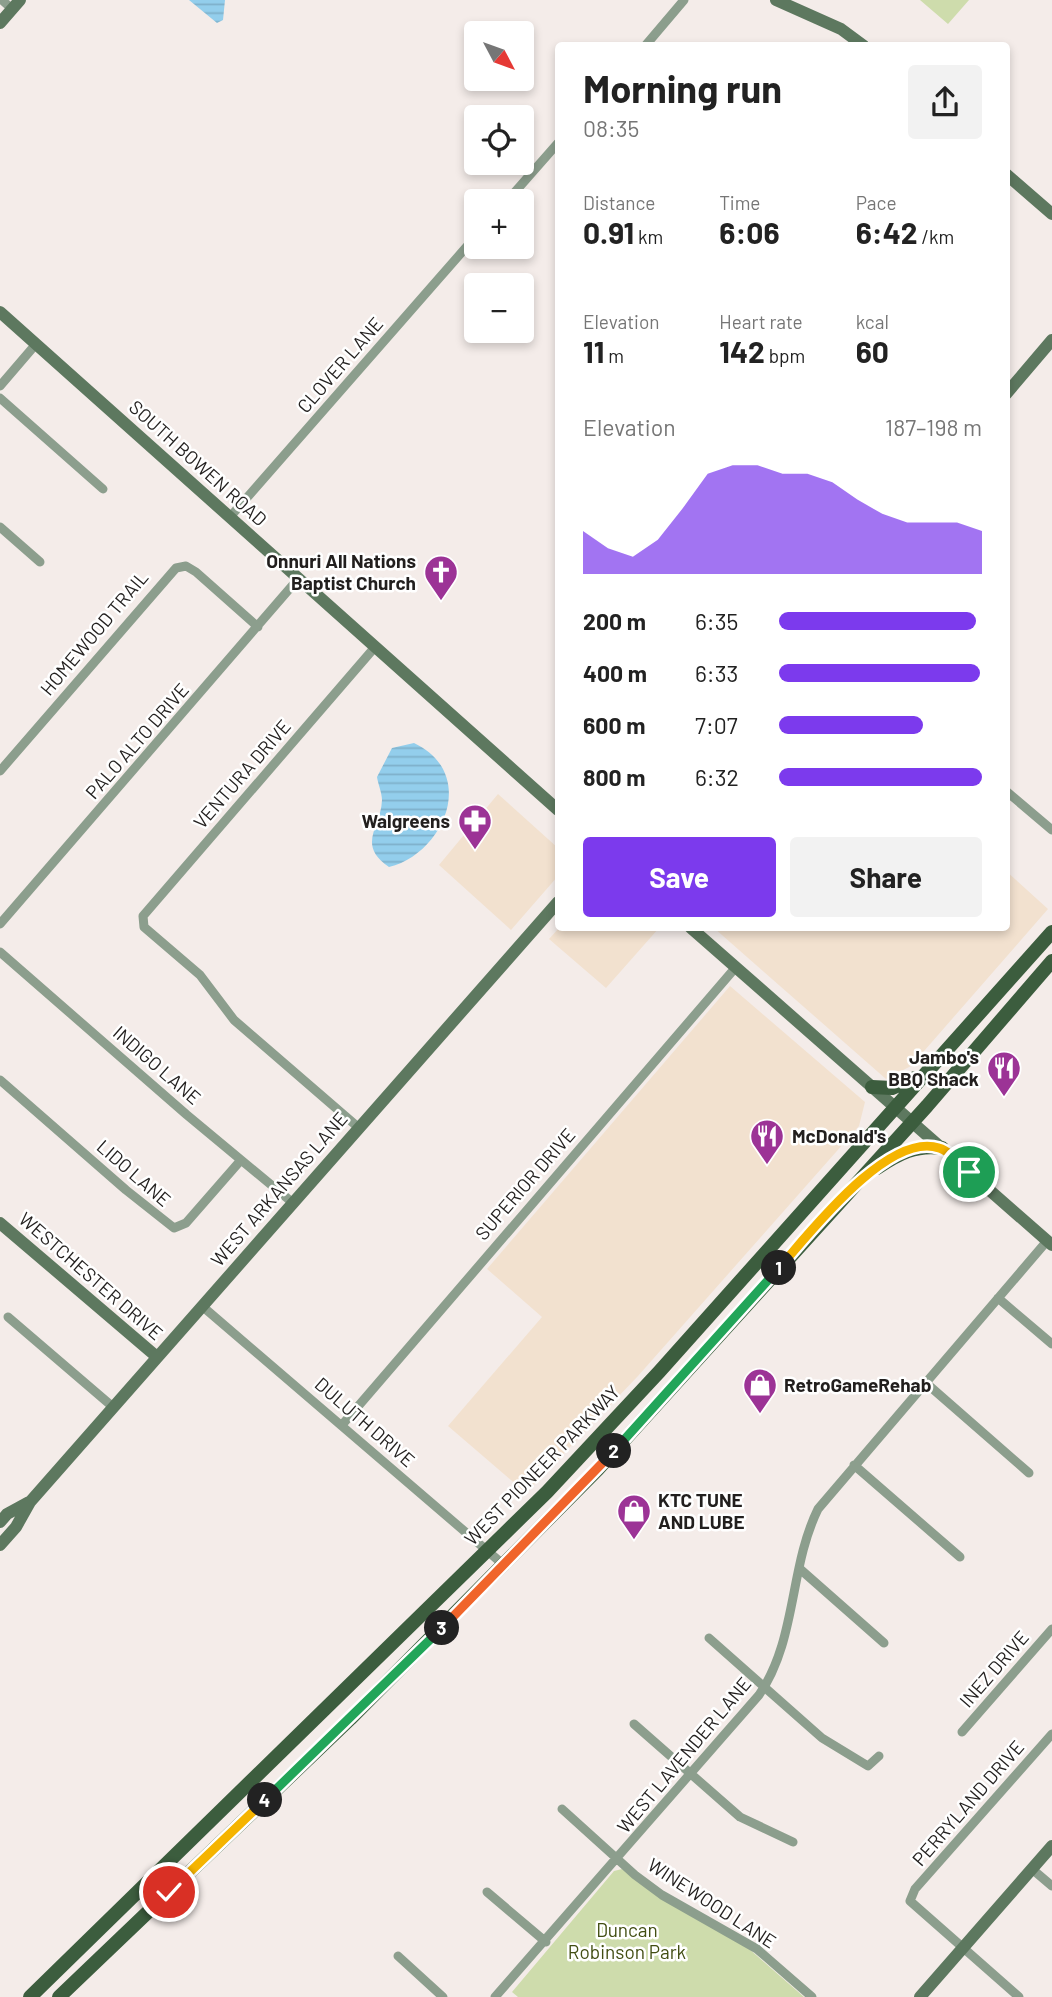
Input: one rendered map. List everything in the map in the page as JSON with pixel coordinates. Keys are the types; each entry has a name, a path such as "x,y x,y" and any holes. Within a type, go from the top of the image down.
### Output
{"main road":[{"path":"776,0 841,29 859,42"},
{"path":"0,23 12,3"},
{"path":"1010,177 1052,214"},
{"name":"SOUTH BOWEN ROAD","path":"0,312 555,807"},
{"path":"1010,389 1052,340"},
{"name":"WEST ARKANSAS LANE","path":"0,1545 16,1527 30,1502 555,905"},
{"path":"694,931 1050,1243"},
{"name":"WEST PIONEER PARKWAY","path":"30,1997 547,1492 1052,932"},
{"path":"59,1997 505,1566 912,1122 1052,961"},
{"path":"872,1087 882,1089 909,1082 928,1069"},
{"path":"861,1177 909,1150 921,1147 942,1148"},
{"name":"WESTCHESTER DRIVE","path":"0,1223 157,1357"},
{"path":"731,1291 743,1308"},
{"name":"WEST ARKANSAS LANE","path":"0,1522 7,1514 30,1502"},
{"path":"297,1737 313,1754"},
{"path":"920,1997 1052,1846"}],"street":[{"path":"648,42 684,0"},
{"path":"518,189 555,146"},
{"name":"CLOVER LANE","path":"230,517 464,250"},
{"path":"0,386 36,344"},
{"path":"0,398 103,489"},
{"path":"0,527 40,562"},
{"name":"HOMEWOOD TRAIL","path":"0,771 176,568 186,566 196,572 258,627"},
{"name":"PALO ALTO DRIVE","path":"0,924 298,579"},
{"name":"VENTURA DRIVE","path":"359,1128 234,1020 200,975 144,927 143,916 374,647"},
{"path":"1010,794 1052,830"},
{"name":"INDIGO LANE","path":"0,952 293,1203"},
{"name":"SUPERIOR DRIVE","path":"342,1425 736,967"},
{"name":"LIDO LANE","path":"0,1080 174,1228 186,1223 241,1160"},
{"name":"WEST LAVENDER LANE","path":"495,1997 692,1774 764,1687 780,1653 804,1544 818,1509 998,1298 1050,1243"},
{"path":"998,1298 1052,1344"},
{"name":"DULUTH DRIVE","path":"202,1306 505,1566"},
{"path":"8,1317 113,1407"},
{"path":"926,1383 1029,1474"},
{"path":"854,1465 960,1557"},
{"path":"800,1569 884,1643"},
{"name":"INEZ DRIVE","path":"962,1732 1052,1629"},
{"path":"709,1638 822,1738 855,1760 871,1765 879,1756"},
{"path":"634,1724 740,1817 793,1842"},
{"name":"PERRYLAND DRIVE","path":"963,1948 914,1906 910,1901 912,1895 1052,1734"},
{"name":"WINEWOOD LANE","path":"562,1809 662,1895 757,1949 812,1997"},
{"path":"1032,1869 1052,1885"},
{"path":"487,1892 546,1942"},
{"path":"963,1948 1019,1997"},
{"path":"398,1956 443,1997"}],"shaded area":[{"path":"498,794 555,845 555,879 511,930 439,865"},
{"path":"1010,875 1048,909 911,1066 886,1079 717,931 1010,931"},
{"path":"556,931 656,931 606,988 549,939"},
{"path":"730,986 865,1102 859,1126 638,1376 526,1493 448,1426 542,1317 487,1269"}],"green space":[{"path":"920,0 969,0 948,24"},
{"name":"Duncan Robinson Park","path":"622,1869 748,1948 804,1997 518,1997 512,1992 614,1871"}],"water":[{"path":"189,0 225,0 223,20 217,23"},
{"path":"414,743 434,757 445,774 449,792 446,812 438,830 425,846 408,859 389,867 379,859 372,843 382,800 377,777 392,748"}],"place":[{"name":"Onnuri All Nations Baptist Church","path":"441,602"},
{"name":"Walgreens","path":"475,851"},
{"name":"Jambo's BBQ Shack","path":"1004,1098"},
{"name":"McDonald's","path":"767,1166"},
{"name":"RetroGameRehab","path":"760,1415"},
{"name":"KTC TUNE AND LUBE","path":"634,1541"}],"route":[{"path":"169,1892 505,1566 603,1464 861,1177 909,1150 921,1147 942,1148 969,1172"}]}
